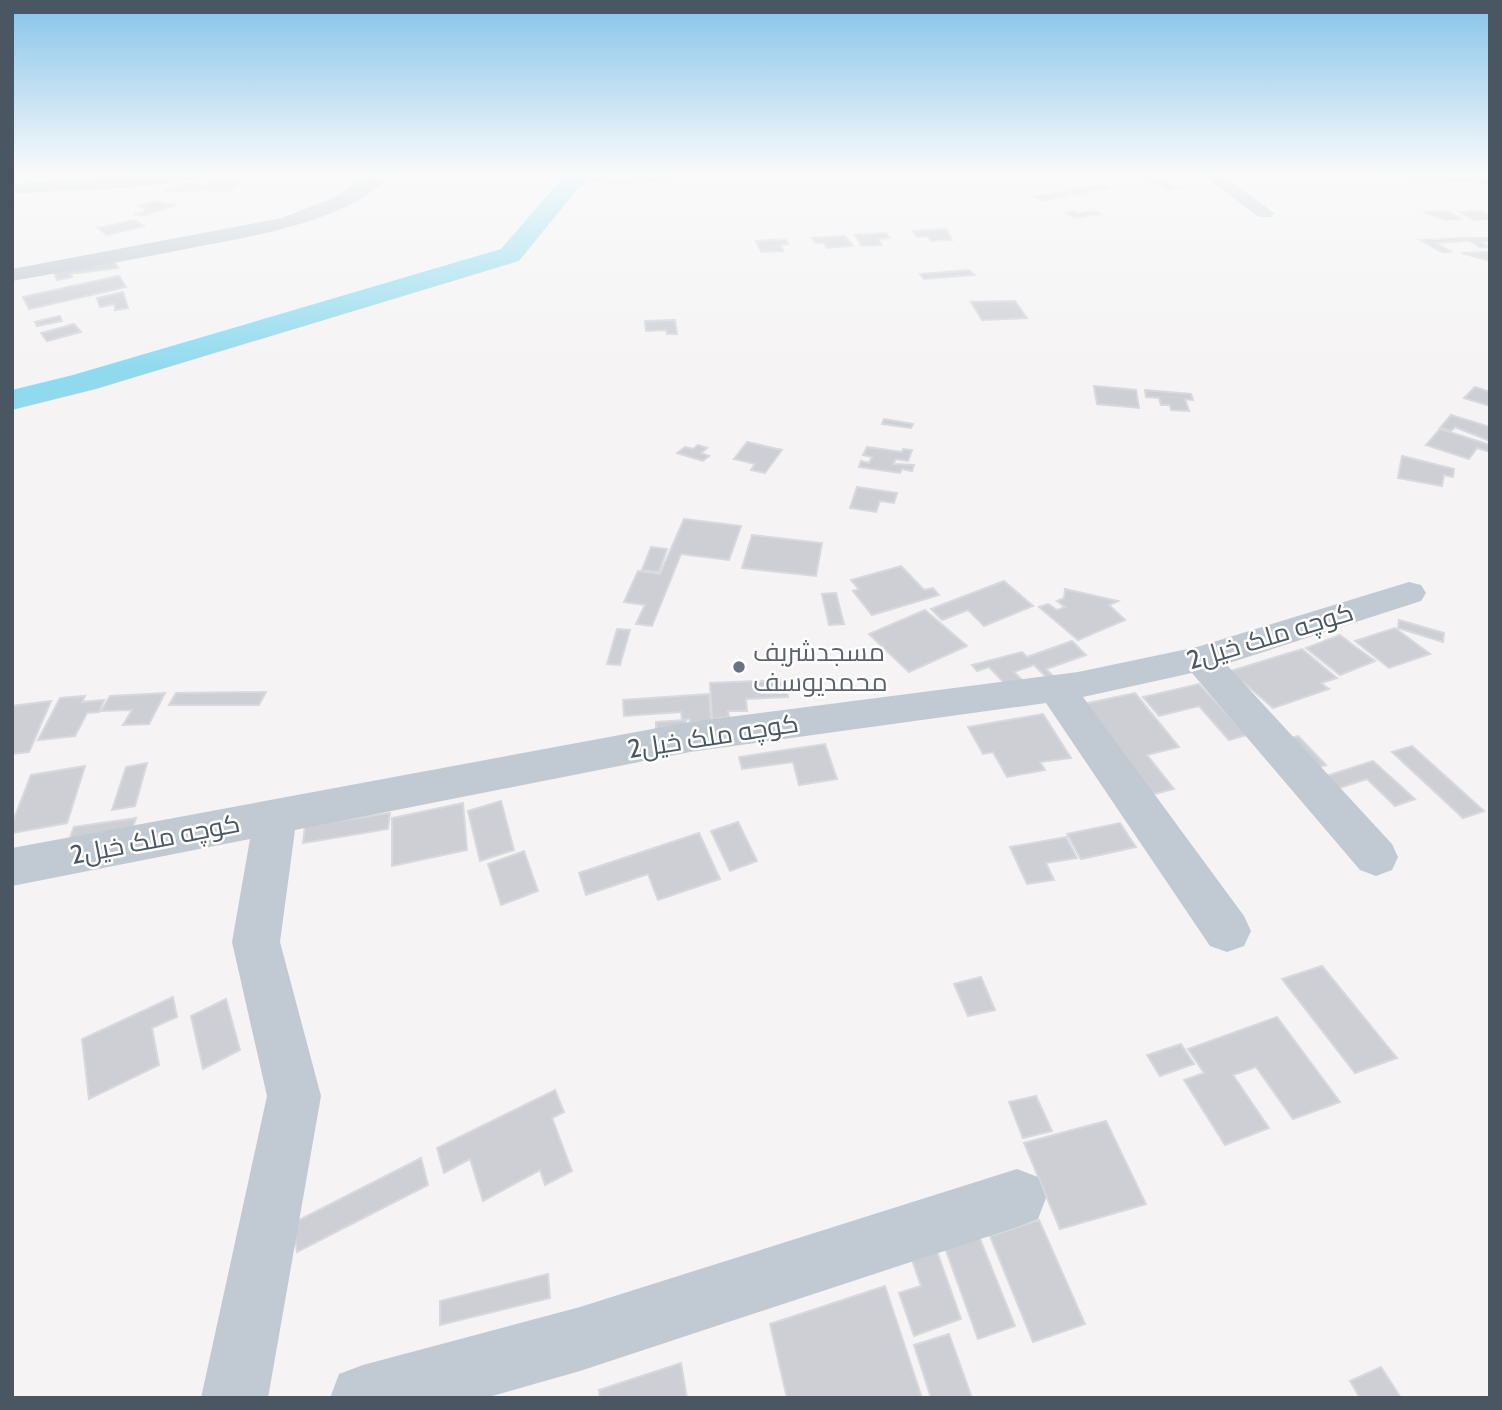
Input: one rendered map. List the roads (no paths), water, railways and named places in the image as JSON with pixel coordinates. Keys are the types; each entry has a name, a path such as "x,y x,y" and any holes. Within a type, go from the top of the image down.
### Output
{"street":[{"path":"12,275 216,238"},
{"name":"کوچه ملک خیل2","path":"12,867 690,737 1056,688 1200,659 1409,593"},
{"path":"1200,659 1376,857"},
{"path":"1056,688 1227,931"},
{"path":"234,1398 294,1096 256,942 276,815"},
{"path":"363,1398 580,1339 1017,1198"}],"waterway":[{"path":"12,400 84,382 510,255 524,238"}],"place":[{"name":"مسجدشریف محمدیوسف","path":"739,667"}]}
